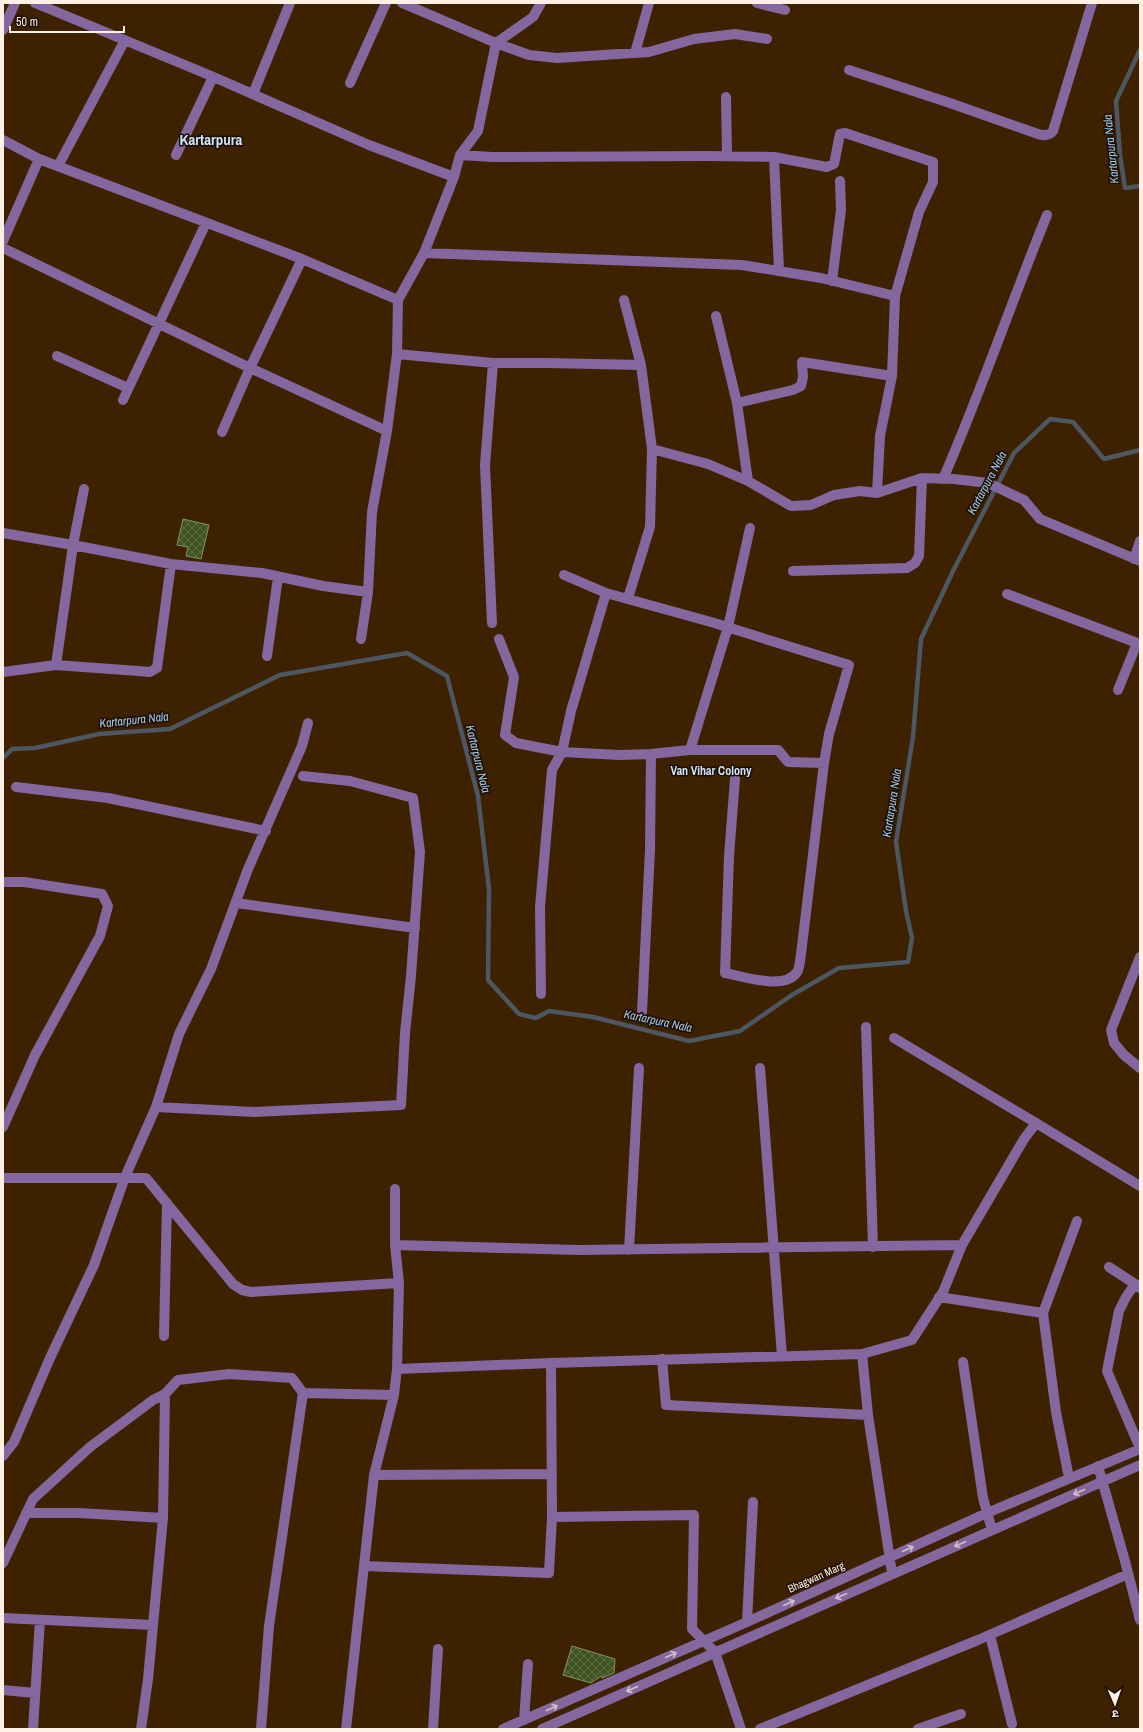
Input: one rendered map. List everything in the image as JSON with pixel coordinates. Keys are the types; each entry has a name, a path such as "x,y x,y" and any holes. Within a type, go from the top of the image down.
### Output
{"street":[{"path":"3,30 15,3"},
{"path":"35,3 253,94 368,146 454,177"},
{"path":"253,94 290,3"},
{"path":"350,83 386,3"},
{"path":"402,3 496,43 529,54 557,58 649,52 694,39 735,34 767,39"},
{"path":"361,639 368,592 372,512 387,431 397,354 398,300 424,253 454,177 460,155 478,131 496,43 533,17 541,3"},
{"path":"635,53 649,3"},
{"path":"757,3 785,10"},
{"path":"849,70 1044,136 1053,131 1092,3"},
{"path":"58,166 125,40"},
{"path":"176,155 213,77"},
{"path":"726,97 727,156"},
{"path":"460,155 492,157 774,157 827,167 834,164 840,134 845,133 933,162 933,182 919,212 895,296 892,376 880,436 877,493"},
{"path":"3,140 39,159 302,259 398,300"},
{"path":"774,157 779,271"},
{"path":"3,241 39,159"},
{"path":"832,281 841,210 840,181"},
{"path":"943,479 967,424 1020,282 1047,215"},
{"path":"123,400 206,223"},
{"path":"3,248 250,368 387,431"},
{"path":"424,253 742,265 832,281 895,296"},
{"path":"222,432 250,368 302,259"},
{"path":"624,300 641,366 652,449 650,527 628,598"},
{"path":"716,316 737,403 748,481"},
{"path":"397,354 493,363 641,366"},
{"path":"57,356 128,388"},
{"path":"737,403 794,390 802,386 802,362 892,376"},
{"path":"492,623 484,465 493,363"},
{"path":"652,449 708,464 748,481 791,506 811,506 834,495 860,491 877,493 922,478 988,483 1024,500 1040,519 1137,560 1140,541"},
{"path":"792,571 907,568 915,564 919,556 922,478"},
{"path":"56,665 73,545 84,490"},
{"path":"690,750 728,627 750,528"},
{"path":"3,532 171,564 262,573 323,586 368,592"},
{"path":"3,672 56,665 150,672 157,668 171,564"},
{"path":"564,575 606,593 728,627 850,664 829,734 824,763 800,960 797,973 788,979 770,982 725,973 729,856 736,779"},
{"path":"267,656 278,577"},
{"path":"541,994 540,907 552,770 562,752 571,711 606,593"},
{"path":"1007,594 1138,643 1118,690"},
{"path":"499,639 514,678 505,735 516,743 562,752 620,755 651,754 690,750 778,750 788,762 824,763"},
{"path":"3,1456 14,1442 50,1358 94,1265 125,1177 156,1107 179,1034 211,969 248,869 266,831 302,746 308,722"},
{"path":"642,1012 650,850 651,754"},
{"path":"156,1107 254,1112 401,1105 405,1033 415,928 420,852 413,798 350,781 303,776"},
{"path":"16,787 108,798 266,831"},
{"path":"3,882 24,882 102,894 108,906 100,936 35,1054 3,1127"},
{"path":"236,903 415,928"},
{"path":"1140,957 1111,1030 1114,1043 1124,1055 1140,1068"},
{"path":"866,1027 873,1247"},
{"path":"894,1038 1140,1186"},
{"path":"629,1250 639,1068"},
{"path":"760,1068 782,1356"},
{"path":"397,1369 662,1359 862,1354 912,1340 943,1292 962,1245 1024,1140 1036,1123"},
{"path":"3,1178 146,1178 233,1284 242,1290 251,1292 399,1283"},
{"path":"346,1729 374,1475 394,1395 397,1369 399,1283 395,1245 395,1189"},
{"path":"164,1336 167,1203"},
{"path":"1068,1478 1056,1412 1043,1313 1077,1221"},
{"path":"395,1245 629,1250 962,1245"},
{"path":"1109,1267 1138,1286 1126,1296 1119,1311 1107,1371 1140,1448"},
{"path":"940,1297 1043,1313"},
{"path":"862,1354 868,1415 892,1573"},
{"path":"662,1359 666,1405 868,1415"},
{"path":"963,1362 983,1498 992,1530"},
{"path":"364,1566 549,1573 552,1517 550,1363"},
{"path":"3,1563 33,1499 90,1447 153,1400 165,1394 178,1380 229,1374 292,1378 303,1393 268,1626 261,1729"},
{"path":"303,1393 394,1395"},
{"path":"141,1729 148,1679 163,1518 165,1394"},
{"name":"Bhagwan Marg","path":"503,1729 747,1622 987,1513 1140,1448"},
{"path":"542,1729 892,1573 1140,1465"},
{"path":"1098,1466 1140,1620"},
{"path":"374,1475 552,1474"},
{"path":"747,1622 753,1502"},
{"path":"26,1514 79,1513 163,1518"},
{"path":"552,1517 694,1515 692,1629 715,1652 741,1729"},
{"path":"760,1729 990,1635 1128,1574"},
{"path":"3,1618 153,1625"},
{"path":"33,1729 40,1620"},
{"path":"990,1635 1012,1724"},
{"path":"433,1729 438,1649"},
{"path":"524,1720 528,1664"},
{"path":"3,1690 35,1693"},
{"path":"918,1729 961,1714"}],"building":[{"path":"183,519 209,525 201,559 186,556 188,547 177,545"},
{"path":"572,1646 615,1659 614,1673 602,1678 601,1676 591,1683 563,1675"}],"waterway":[{"name":"Kartarpura Nala","path":"1140,50 1116,101 1120,155 1125,188 1140,186"},
{"name":"Kartarpura Nala","path":"3,758 12,749 35,748 99,734 170,729 280,675 407,653 447,676 478,796 489,889 488,980 519,1014 536,1018 549,1011 593,1017 689,1041 740,1031 792,995 839,968 908,962 912,938 906,911 896,842 913,737 921,639 954,569 1014,453 1050,419 1073,422 1104,459 1140,450"}],"district":[{"name":"Kartarpura","path":"211,140"},
{"name":"Van Vihar Colony","path":"711,771"}]}
